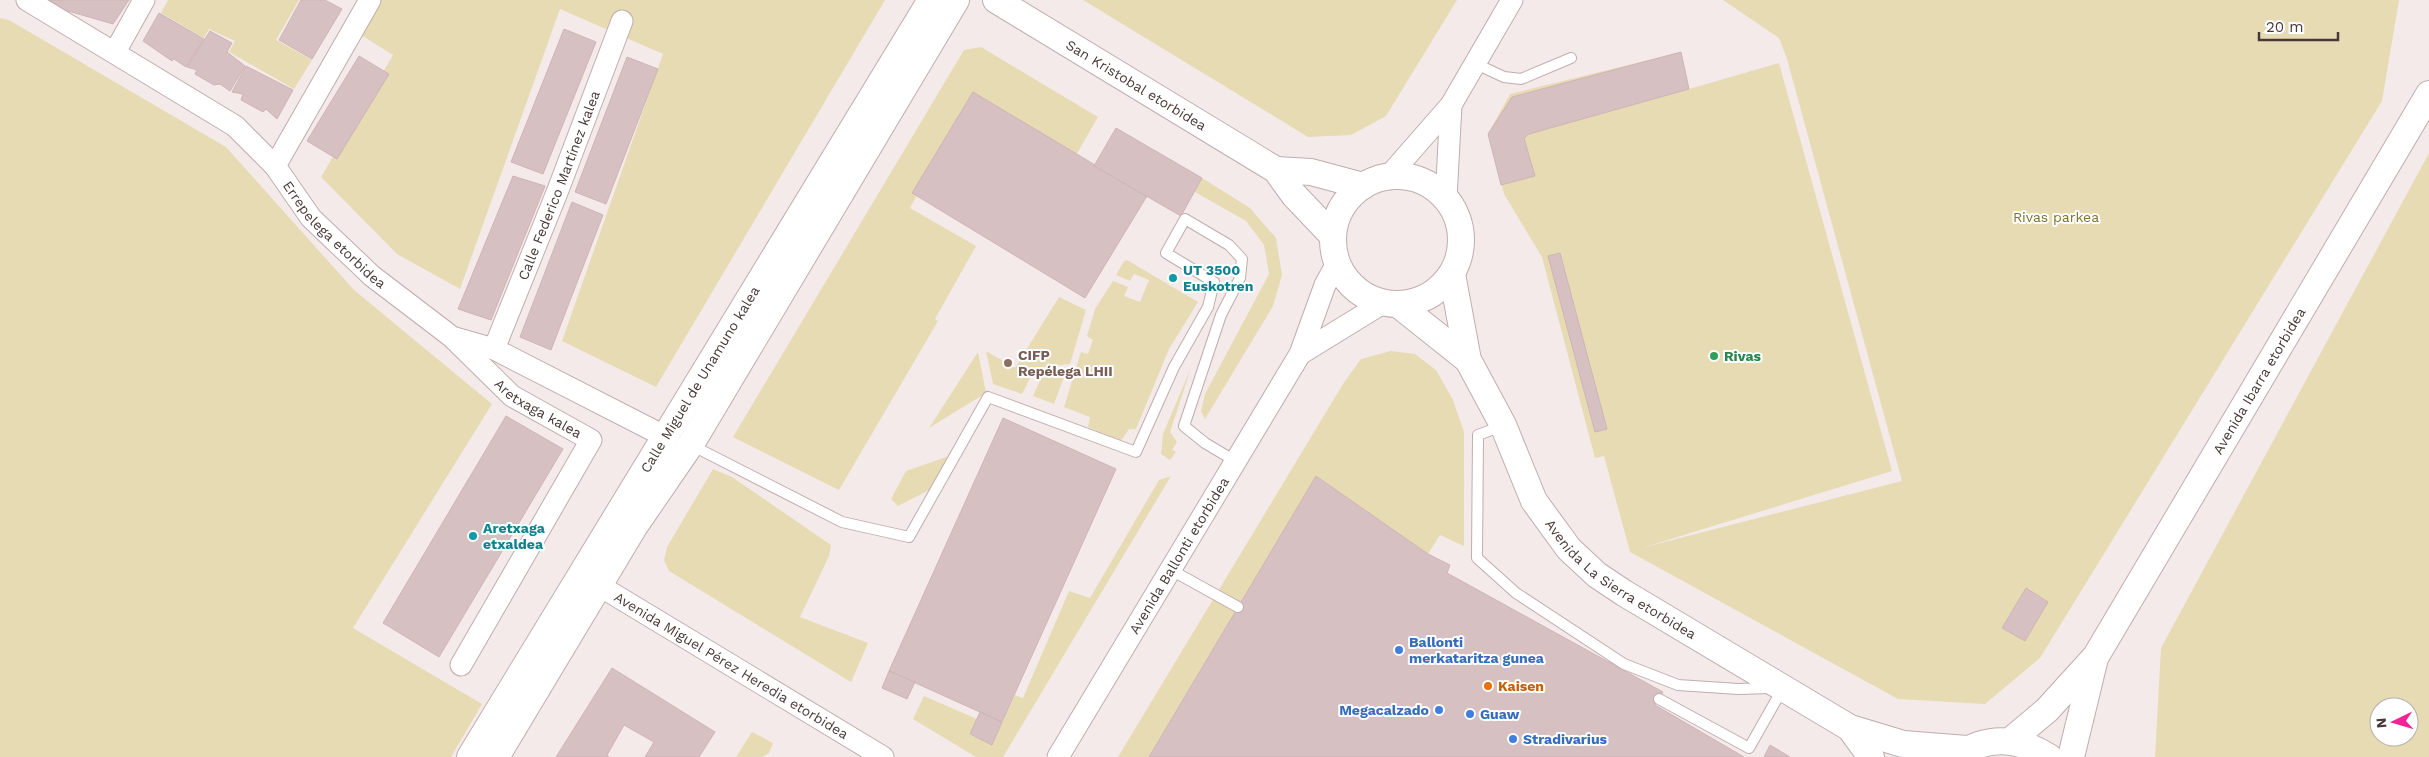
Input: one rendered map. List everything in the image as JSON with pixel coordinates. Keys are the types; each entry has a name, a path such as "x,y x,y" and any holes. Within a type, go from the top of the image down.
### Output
{"street":[{"name":"Errepelega etorbidea","path":"27,0 235,126 275,166 311,218 372,276 452,337 494,349 664,436"},
{"path":"114,52 144,0"},
{"path":"275,166 370,0"},
{"name":"Calle Miguel de Unamuno kalea","path":"496,757 664,436 931,0"},
{"name":"Calle Miguel de Unamuno kalea","path":"470,757 590,580 634,527 691,444 956,0"},
{"name":"San Kristobal etorbidea","path":"996,0 1276,170 1294,195 1333,236"},
{"path":"1389,176 1451,105 1512,0"},
{"name":"Calle Federico Martínez kalea","path":"494,349 558,190 622,21"},
{"name":"Avenida Ibarra etorbidea","path":"2010,741 2047,710 2096,656 2426,100"},
{"path":"1446,199 1451,105"},
{"name":"San Kristobal etorbidea","path":"1276,170 1311,172 1363,186"},
{"path":"1389,176 1410,177 1430,185 1446,199 1456,216 1461,235 1460,255 1452,274 1442,286 1430,296 1391,304 1363,295 1347,281 1337,263 1333,236 1338,216 1348,199 1363,186 1389,176"},
{"name":"Avenida Ballonti etorbidea","path":"1058,757 1300,354 1325,285 1337,263"},
{"name":"Avenida La Sierra etorbidea","path":"1452,274 1468,360 1503,425 1534,501 1569,549 1597,575 1624,593 1850,728 1903,744 1961,753"},
{"name":"Avenida La Sierra etorbidea","path":"1391,304 1468,360"},
{"name":"Avenida Ballonti etorbidea","path":"1300,354 1391,304"},
{"name":"Aretxaga kalea","path":"452,337 512,396 591,440 461,664"},
{"name":"Avenida Miguel Pérez Heredia etorbidea","path":"590,580 883,757"},
{"name":"Avenida Ibarra etorbidea","path":"2072,757 2096,656"},
{"name":"Avenida La Sierra etorbidea","path":"1850,728 1871,757"},
{"path":"1961,753 1988,742 2010,741 2033,747 2049,757"}],"lane":[{"path":"1474,63 1504,77 1521,79 1571,58"},
{"path":"691,444 842,522 909,537 988,397 1136,452 1174,367 1208,307 1214,282 1166,253 1185,219 1229,245 1242,259 1240,278 1221,315 1184,426 1205,443 1235,461"},
{"path":"1208,307 1221,315"},
{"path":"1503,425 1478,435 1477,558 1516,593 1624,664 1678,685 1738,689 1783,687"},
{"path":"1170,570 1238,608"},
{"path":"1659,699 1749,748 1783,687"}],"green space":[{"path":"168,0 299,0 276,40 312,60 294,89 229,52 235,41 209,29 204,38 161,13"},
{"path":"365,0 885,0 656,387 562,341 663,54 560,9 460,289 397,254 321,177 393,55 350,28"},
{"path":"1083,0 1457,0 1386,116 1351,135 1308,137"},
{"name":"Rivas parkea","path":"1723,0 2399,0 2382,101 2040,658 1985,704 1898,699 1630,552 1604,456 1595,458 1542,257 1504,194 1488,134 1510,94 1681,52 1689,89 1779,63 1892,471 1645,547 1902,481 1787,59 1779,38"},
{"path":"0,18 9,20 226,147 354,290 492,404 353,628 482,704 451,757 0,757"},
{"path":"981,47 1098,117 1076,155 917,195 910,208 976,246 935,319 938,321 839,490 733,437 964,50"},
{"path":"2429,153 2429,757 2155,757 2161,648"},
{"path":"1202,178 1250,208 1276,238 1282,275 1273,306 1205,419 1201,411 1205,394 1269,274 1264,245 1246,221 1195,192"},
{"path":"1127,260 1198,302 1169,349 1136,429 1129,429 1121,441 1088,427 1090,417 1064,407 1081,352 1088,354 1093,340 1087,336 1095,309 1113,281 1128,287 1124,296 1140,302 1149,280 1134,274 1130,281 1116,275 1124,261"},
{"path":"1059,297 1086,310 1070,364 1035,368 1022,394 993,384 986,351 1015,368"},
{"path":"1391,351 1415,354 1436,370 1453,400 1464,432 1464,546 1440,535 1428,554 1316,476 1149,757 1118,757 1343,384 1361,359"},
{"path":"978,352 986,393 929,428"},
{"path":"1191,368 1170,432 1177,442 1172,450 1176,452 1170,460 1161,454 1163,434"},
{"path":"1065,374 1054,404 1033,396 1041,378"},
{"path":"949,456 931,489 898,506 891,499 906,471"},
{"path":"713,469 732,477 831,545 829,556 800,617 868,643 851,682 669,571 664,560 667,547"},
{"path":"1171,476 1003,757 976,757 913,719 924,696 977,719 970,735 992,744 1015,695 1023,698 1069,591 1090,598 1159,480"},
{"path":"752,732 773,743 769,753 762,757 736,757"}],"building":[{"path":"30,0 129,0 113,24"},
{"path":"301,0 325,0 342,9 312,59 279,40"},
{"path":"159,13 204,39 186,67 174,59 172,61 143,41"},
{"path":"564,29 596,42 543,174 511,162"},
{"path":"210,31 232,43 227,52 245,66 230,91 220,84 214,85 195,74 197,70 187,67"},
{"path":"1681,52 1689,89 1529,134 1524,138 1535,176 1501,185 1488,134 1512,97"},
{"path":"359,56 389,74 337,159 307,141"},
{"path":"627,57 658,69 606,204 575,192"},
{"path":"246,66 293,90 277,119 266,109 263,112 241,100 243,94 232,92"},
{"path":"973,92 1147,196 1085,298 912,193"},
{"path":"1116,128 1202,178 1181,216 1094,166"},
{"path":"513,176 545,186 491,320 458,309"},
{"path":"572,202 603,215 551,350 520,337"},
{"path":"1560,253 1607,429 1595,432 1548,256"},
{"name":"Aretxaga etxaldea","path":"506,416 563,449 439,657 383,623"},
{"path":"1003,418 1116,469 1002,722 889,671"},
{"name":"Ballonti merkataritza gunea","path":"1316,476 1428,554 1450,565 1447,573 1663,692 1655,705 1744,757 1149,757"},
{"path":"2026,588 2048,602 2025,641 2002,628"},
{"path":"612,668 715,732 699,757 645,757 654,742 624,725 607,755 609,757 556,757"},
{"path":"889,671 915,682 907,699 882,688"},
{"path":"980,712 1002,722 992,745 970,734"},
{"path":"1770,745 1790,757 1764,757"}],"place":[{"name":"UT 3500 Euskotren","path":"1173,278"},
{"name":"Rivas","path":"1714,356"},
{"name":"CIFP Repélega LHII","path":"1008,363"},
{"name":"Aretxaga etxaldea","path":"473,536"},
{"name":"Ballonti merkataritza gunea","path":"1399,650"},
{"name":"Kaisen","path":"1488,686"},
{"name":"Megacalzado","path":"1439,710"},
{"name":"Guaw","path":"1470,714"},
{"name":"Stradivarius","path":"1513,739"}]}
